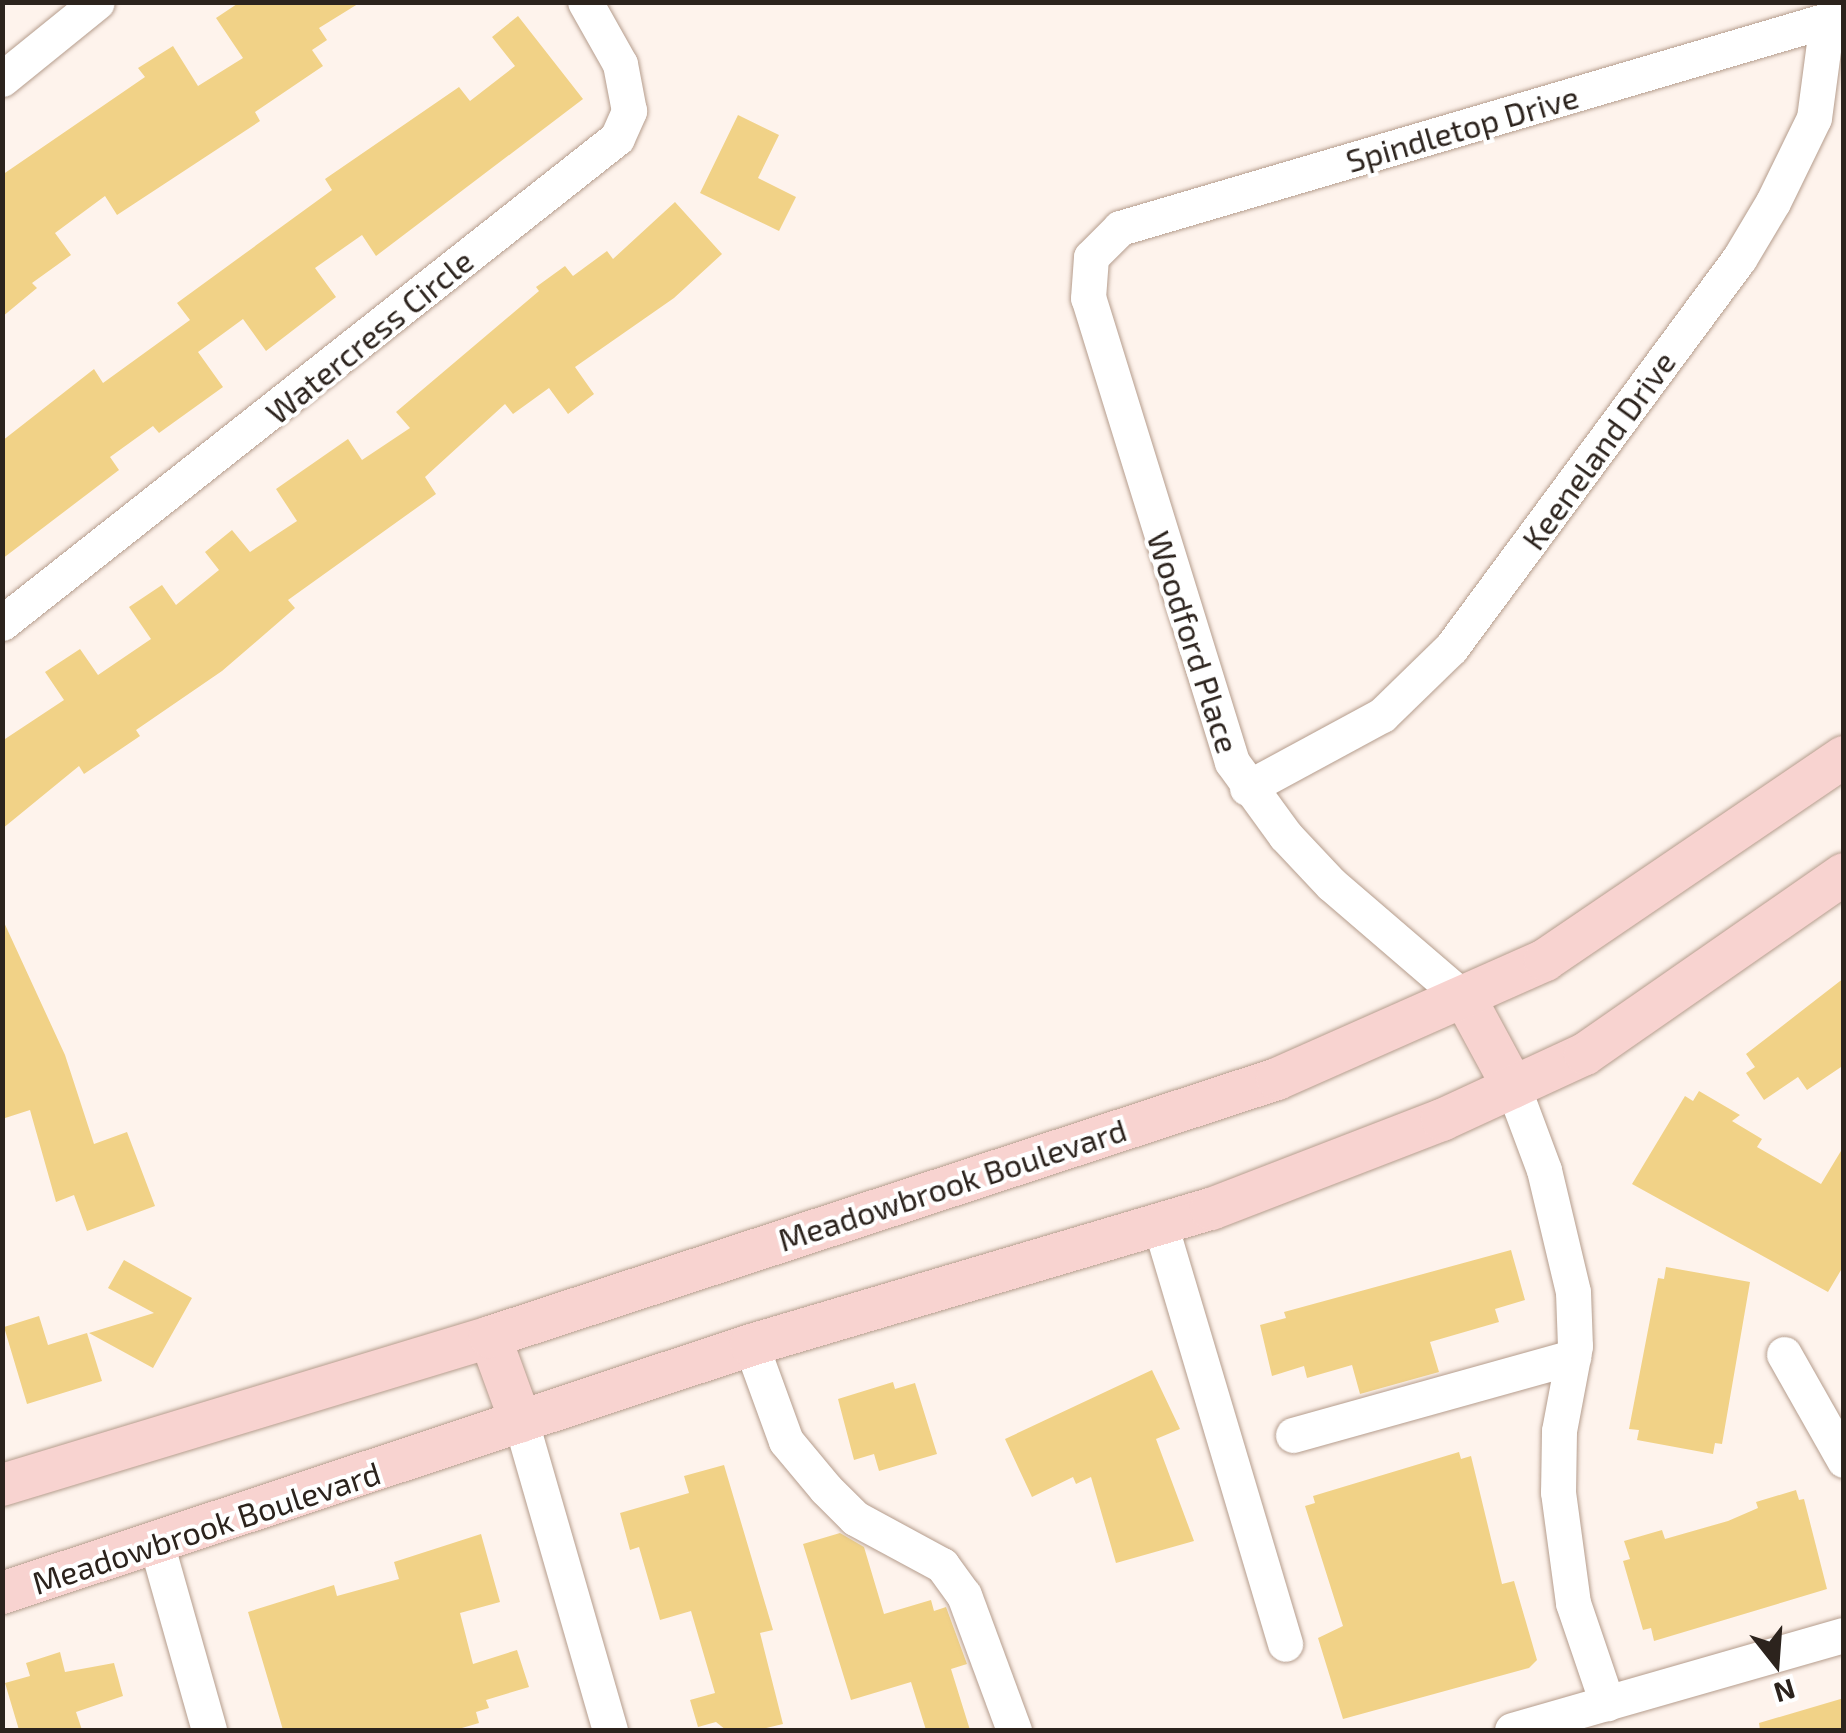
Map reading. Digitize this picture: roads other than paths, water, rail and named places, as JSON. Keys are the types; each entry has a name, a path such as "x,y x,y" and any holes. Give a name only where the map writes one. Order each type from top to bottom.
{"main road":[{"name":"Meadowbrook Boulevard","path":"2,1486 490,1337 1277,1079 1466,1000 1546,960 1844,757"},
{"name":"Meadowbrook Boulevard","path":"2,1593 157,1546 751,1345 1160,1224 1425,1126 1584,1054 1844,874"},
{"path":"1466,1000 1513,1087"},
{"path":"490,1337 521,1422"}],"street":[{"path":"2,79 97,2"},
{"name":"Watercress Circle","path":"2,623 617,138 629,111 620,64 585,2"},
{"name":"Spindletop Drive","path":"1091,257 1120,228 1836,18"},
{"name":"Keeneland Drive","path":"1247,788 1382,715 1452,648 1747,245 1814,118 1836,18"},
{"name":"Woodford Place","path":"1091,257 1086,275 1094,317 1218,733 1247,788 1331,884 1466,1000"},
{"path":"1513,1087 1544,1170 1573,1292 1572,1357 1559,1430 1558,1492 1573,1603 1607,1704"},
{"path":"1160,1224 1285,1644"},
{"path":"751,1345 786,1441 826,1490 855,1518 942,1565 964,1594 1014,1730"},
{"path":"1784,1354 1844,1460"},
{"path":"1293,1434 1572,1357"},
{"path":"521,1422 610,1730"},
{"path":"157,1546 208,1730"},
{"path":"1512,1730 1844,1636"}]}
